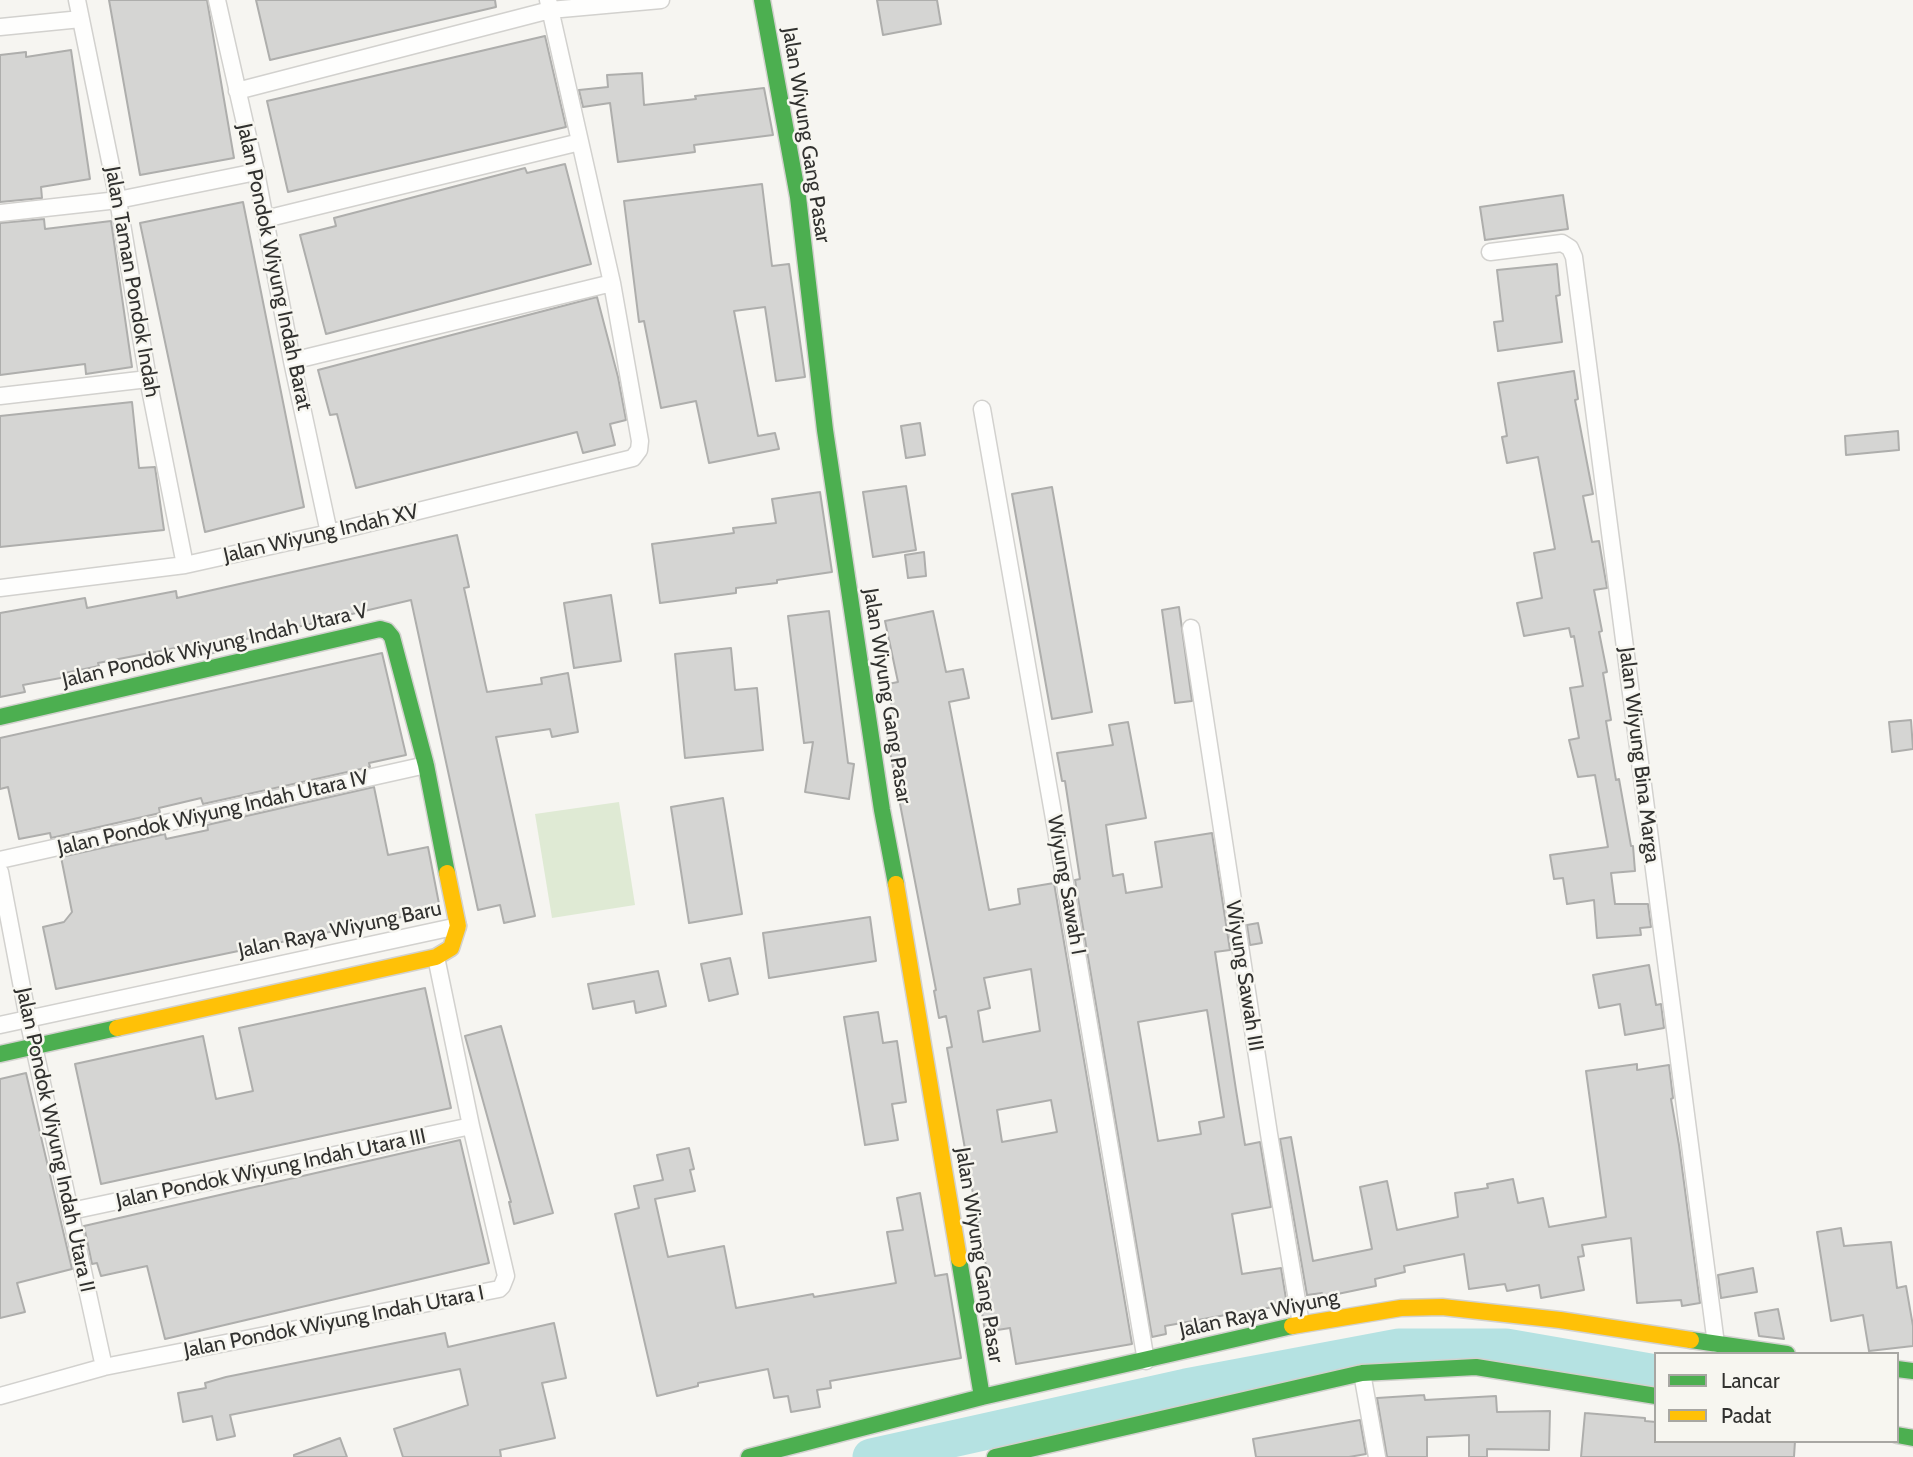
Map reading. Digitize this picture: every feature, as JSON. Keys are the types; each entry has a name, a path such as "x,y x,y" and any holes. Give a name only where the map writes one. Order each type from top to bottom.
{"street":[{"name":"Jalan Taman Pondok Indah","path":"77,0 118,200 148,379 185,565"},
{"name":"Jalan Pondok Wiyung Indah Barat","path":"217,0 256,172 292,361 329,533"},
{"path":"237,91 549,5 661,0"},
{"name":"Jalan Wiyung Gang Pasar","path":"762,0 797,197 825,430 882,810 900,903 982,1397"},
{"path":"292,361 612,283 549,5"},
{"path":"0,27 81,19"},
{"path":"265,219 580,142"},
{"path":"0,213 118,200 256,172"},
{"name":"Jalan Wiyung Bina Marga","path":"1490,252 1562,243 1570,248 1574,257 1716,1344"},
{"name":"Jalan Wiyung Indah XV","path":"0,587 185,565 626,461 636,454 640,441 612,283"},
{"path":"0,396 148,379"},
{"name":"Wiyung Sawah I","path":"982,409 1146,1361"},
{"name":"Wiyung Sawah III","path":"1191,628 1258,1068 1301,1324"},
{"name":"Jalan Pondok Wiyung Indah Utara V","path":"0,718 383,629 392,637 426,765 458,926"},
{"name":"Jalan Pondok Wiyung Indah Utara IV","path":"0,860 426,765"},
{"name":"Jalan Pondok Wiyung Indah Utara II","path":"0,872 27,1019 104,1367"},
{"name":"Jalan Raya Wiyung Baru","path":"0,1025 458,926 451,948 436,957"},
{"path":"0,1054 436,957"},
{"name":"Jalan Pondok Wiyung Indah Utara I","path":"0,1396 104,1367 499,1289 506,1276 436,957"},
{"name":"Jalan Pondok Wiyung Indah Utara III","path":"71,1211 471,1126"},
{"name":"Jalan Raya Wiyung","path":"749,1457 794,1452 982,1397 1301,1324 1401,1308 1442,1307 1773,1352"},
{"path":"995,1457 1362,1373 1476,1367 1654,1396"},
{"path":"1362,1373 1377,1457"},
{"path":"1073,1438 1076,1457"}],"green space":[{"path":"619,802 635,905 552,918 535,814"}],"building":[{"path":"109,0 207,0 234,158 140,175"},
{"path":"256,0 495,0 496,7 270,60"},
{"path":"877,0 937,0 941,24 883,35"},
{"path":"545,36 566,127 288,192 267,101"},
{"path":"71,50 90,179 41,187 42,198 0,202 0,55 26,52 26,57"},
{"path":"642,73 644,105 764,88 773,135 694,145 695,152 618,162 610,103 583,107 579,90 608,87 607,75"},
{"path":"565,164 591,264 326,334 300,235 336,226 334,218 525,168 527,173"},
{"path":"762,184 772,266 789,264 805,377 776,381 765,307 734,311 758,436 775,433 779,449 709,463 696,401 661,408 644,321 639,322 624,201"},
{"path":"1563,195 1568,229 1485,240 1480,207"},
{"path":"243,202 304,507 205,532 140,223"},
{"path":"44,219 45,229 111,221 132,367 86,374 85,364 0,375 0,223"},
{"path":"1557,264 1560,295 1556,296 1562,342 1498,351 1494,322 1503,321 1497,270"},
{"path":"597,297 626,420 610,424 615,445 583,453 577,432 356,488 337,414 330,415 318,370"},
{"path":"1574,371 1578,399 1575,400 1593,494 1583,496 1592,542 1599,541 1607,588 1594,590 1607,672 1603,673 1611,720 1606,721 1616,780 1619,779 1633,846 1635,871 1611,873 1615,904 1648,904 1651,927 1640,928 1641,935 1597,938 1594,900 1567,904 1563,878 1554,879 1550,855 1608,847 1595,775 1578,777 1569,740 1579,738 1570,688 1583,686 1574,636 1571,637 1569,628 1524,636 1517,603 1542,598 1534,553 1555,549 1538,457 1507,463 1502,437 1507,436 1498,383"},
{"path":"132,402 139,468 155,467 164,530 0,547 0,416"},
{"path":"920,423 925,455 906,458 901,426"},
{"path":"1898,431 1899,450 1846,455 1845,436"},
{"path":"906,486 916,550 873,557 863,492"},
{"path":"1052,487 1092,712 1052,719 1012,494"},
{"path":"820,492 832,572 736,588 736,593 660,603 652,544 734,533 733,528 776,523 772,499"},
{"path":"457,535 469,587 464,588 487,692 542,684 541,678 568,673 578,732 552,737 550,729 496,737 535,916 504,923 500,905 478,910 411,600 242,640 243,644 217,649 217,652 193,658 191,645 98,663 99,666 65,673 66,677 23,685 25,692 0,697 0,613 85,598 87,608 176,591 177,598"},
{"path":"924,552 926,576 908,578 905,555"},
{"path":"611,595 621,661 574,668 564,603"},
{"path":"1179,607 1192,701 1175,703 1162,610"},
{"path":"829,611 848,763 854,764 849,799 805,792 813,742 804,743 788,616"},
{"path":"933,611 946,672 963,669 969,698 949,702 989,910 1020,904 1018,889 1054,883 1132,1344 1016,1364 1010,1328 985,1332 976,1274 987,1272 947,1048 952,1047 946,1016 939,1018 936,990 883,716 893,714 888,684 898,682 885,621","holes":["1031,969 1040,1031 983,1042 978,1011 990,1008 984,978","1051,1100 1057,1132 1002,1142 997,1110"]},
{"path":"731,648 735,690 757,688 763,750 685,758 675,654"},
{"path":"382,653 406,755 369,763 370,767 203,804 201,798 159,808 160,813 51,838 50,833 19,839 8,787 0,789 0,738"},
{"path":"1911,720 1913,749 1892,752 1889,722"},
{"path":"1128,722 1146,818 1106,825 1113,876 1123,874 1126,893 1162,887 1155,842 1212,833 1230,950 1215,952 1236,1090 1245,1145 1260,1142 1271,1207 1232,1214 1242,1274 1281,1268 1287,1305 1248,1311 1249,1315 1232,1318 1231,1314 1165,1326 1166,1334 1152,1337 1075,880 1080,879 1065,781 1062,781 1057,753 1113,745 1109,725","holes":["1207,1010 1224,1117 1199,1122 1201,1134 1158,1141 1138,1022"]},
{"path":"374,787 388,855 428,847 440,909 56,989 43,927 64,922 72,912 61,857 165,834 166,839 208,830 207,825"},
{"path":"723,798 742,914 689,923 671,807"},
{"path":"870,917 876,961 769,978 763,933"},
{"path":"1258,923 1262,943 1250,945 1247,925"},
{"path":"730,958 738,994 709,1001 701,964"},
{"path":"1649,965 1656,1005 1661,1004 1664,1028 1625,1035 1620,1004 1599,1008 1593,975"},
{"path":"658,971 666,1006 636,1013 634,1001 593,1009 588,984"},
{"path":"425,988 451,1108 101,1184 75,1064 203,1036 216,1099 253,1091 239,1028"},
{"path":"878,1012 883,1043 897,1041 906,1102 892,1104 898,1140 865,1145 844,1017"},
{"path":"501,1026 553,1213 514,1224 511,1202 465,1036"},
{"path":"1637,1064 1637,1070 1669,1065 1671,1099 1700,1303 1682,1306 1681,1300 1637,1303 1631,1238 1582,1245 1584,1256 1578,1257 1584,1290 1541,1298 1539,1285 1507,1291 1505,1284 1469,1289 1464,1254 1404,1266 1405,1272 1375,1279 1376,1286 1323,1297 1322,1293 1307,1295 1280,1139 1291,1137 1313,1261 1372,1249 1360,1187 1387,1181 1397,1230 1458,1217 1455,1193 1488,1188 1487,1184 1513,1179 1518,1203 1543,1198 1549,1227 1606,1217 1586,1071"},
{"path":"26,1073 72,1269 17,1283 25,1312 0,1318 0,1079"},
{"path":"460,1140 489,1263 165,1339 147,1266 101,1276 97,1263 92,1264 84,1226"},
{"path":"689,1148 695,1191 655,1199 668,1257 724,1246 736,1308 896,1283 887,1232 903,1230 897,1198 920,1193 935,1276 947,1274 961,1358 830,1381 831,1388 817,1390 820,1407 791,1412 788,1396 774,1398 768,1369 698,1383 698,1386 657,1396 615,1214 639,1208 634,1186 663,1180 657,1155"},
{"path":"1841,1228 1844,1246 1891,1242 1897,1288 1906,1286 1913,1326 1913,1346 1869,1351 1863,1315 1831,1321 1817,1232"},
{"path":"1753,1268 1757,1292 1721,1298 1718,1275"},
{"path":"1778,1309 1784,1339 1759,1336 1755,1313"},
{"path":"554,1323 566,1378 542,1383 555,1438 500,1450 501,1457 403,1457 394,1429 468,1405 460,1369 230,1415 235,1436 217,1440 212,1416 183,1422 178,1393 206,1388 205,1383 226,1377 445,1333 448,1347"},
{"path":"1424,1395 1425,1400 1496,1396 1497,1412 1550,1411 1549,1450 1487,1449 1487,1457 1469,1457 1469,1435 1427,1437 1427,1457 1387,1457 1377,1398"},
{"path":"1585,1413 1645,1418 1645,1421 1654,1422 1654,1443 1795,1443 1794,1457 1581,1457"},
{"path":"1360,1420 1366,1454 1349,1457 1256,1457 1253,1439"},
{"path":"340,1438 347,1457 294,1457 294,1455"}],"waterway":[{"path":"871,1457 1186,1387 1399,1347 1506,1347 1654,1373"}],"traffic: fast":[{"path":"762,0 798,197 825,430 882,810 896,884"},
{"path":"0,717 380,629 387,631 392,637 426,765 447,873"},
{"path":"0,1054 117,1028"},
{"path":"959,1259 982,1397"},
{"path":"749,1457 982,1397 1292,1326"},
{"path":"1691,1340 1773,1352"},
{"path":"995,1457 1362,1373 1476,1367 1654,1396"},
{"path":"1899,1369 1913,1371"},
{"path":"1899,1435 1913,1438"}],"traffic: slow":[{"path":"117,1028 436,957 451,948 458,926 447,873"},
{"path":"896,884 959,1259"},
{"path":"1292,1326 1401,1308 1442,1307 1560,1320 1691,1340"}]}
